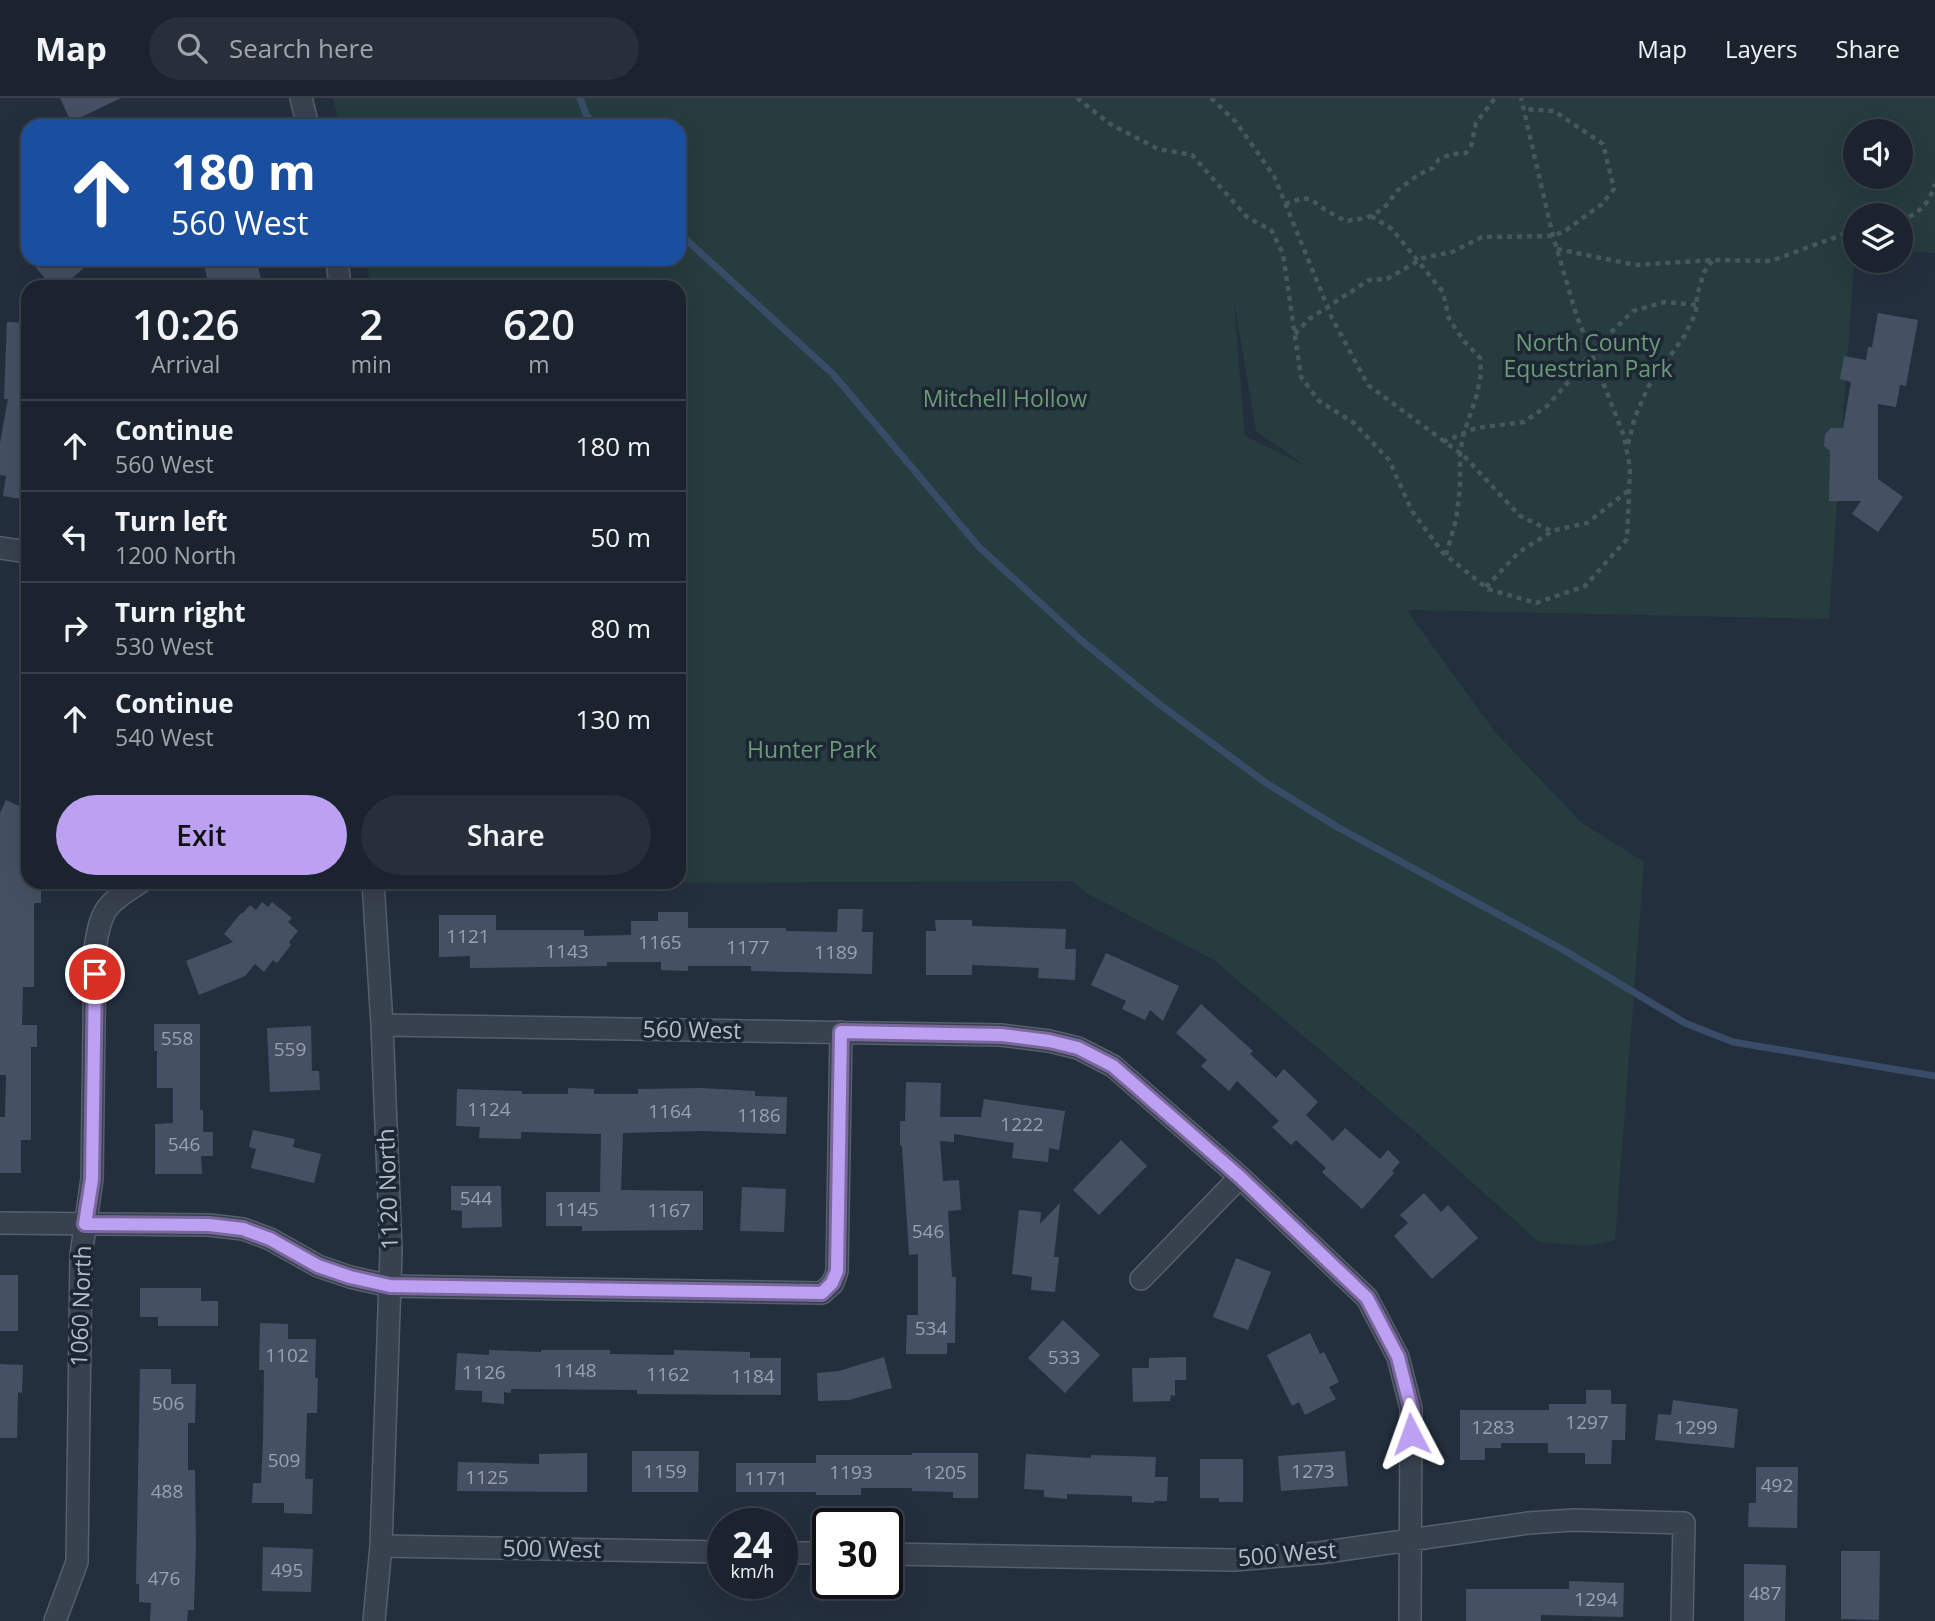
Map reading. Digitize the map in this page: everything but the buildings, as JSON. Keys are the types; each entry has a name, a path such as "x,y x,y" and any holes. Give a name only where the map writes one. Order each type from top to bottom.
{"street":[{"path":"301,98 306,119"},
{"path":"0,548 21,551"},
{"name":"1060 North","path":"55,1621 77,1562 81,1255 92,1179 95,948 99,921 112,900 130,889"},
{"name":"1120 North","path":"373,889 390,1214 381,1546 374,1621"},
{"name":"560 West","path":"382,1025 1002,1035 1078,1048 1113,1066 1240,1177 1367,1298 1398,1357 1411,1408 1410,1621"},
{"path":"0,1223 209,1225 243,1229 270,1239 318,1266 390,1286 822,1293 832,1283 837,1271 841,1032"},
{"path":"1141,1279 1240,1177"},
{"name":"500 West","path":"903,1555 1234,1560 1308,1554 1528,1523 1574,1520 1684,1523 1682,1621"},
{"name":"500 West","path":"381,1546 707,1552"}],"path":[{"path":"1077,98 1110,124 1158,149 1192,155 1247,217 1272,231 1283,254 1301,377 1319,401 1354,423 1389,460 1412,511 1446,555 1486,587 1536,603 1585,586 1627,539 1630,468 1624,436 1576,314 1553,236 1521,98"},
{"path":"1211,98 1236,122 1274,176 1328,308 1368,385 1460,453 1520,516 1551,531"},
{"path":"1285,204 1303,198 1312,200 1345,221 1371,216 1384,208 1398,190 1418,174 1433,168 1439,159 1466,153 1471,146 1476,123 1495,98"},
{"path":"1295,335 1309,319 1370,280 1387,279 1419,260 1452,252 1482,237 1553,236 1565,231 1602,204 1614,189 1603,144 1554,111 1523,109"},
{"path":"1913,216 1932,194 1935,184"},
{"path":"1371,216 1392,229 1419,260 1443,292 1449,318 1464,341 1480,358 1481,373 1460,453 1456,520 1446,555"},
{"path":"1557,249 1635,265 1713,260 1772,261 1843,234"},
{"path":"1626,448 1648,387 1685,335 1696,312 1697,295 1704,272 1713,260"},
{"path":"1443,442 1476,428 1524,422 1547,406 1591,352 1633,311 1665,302 1696,305"},
{"path":"1486,587 1519,552 1551,531 1587,523 1629,491"}],"green space":[{"path":"333,98 1935,98 1935,253 1913,252 1913,203 1843,203 1843,273 1853,273 1829,619 1408,610 1495,732 1581,822 1644,862 1615,1240 1587,1246 1539,1242 1407,1124 1214,960 1088,894 1073,881 686,883 686,280 369,280 368,266 686,266 686,119 338,119","holes":["1234,302 1256,431 1306,466 1245,436"]}],"waterway":[{"path":"580,98 589,119"},
{"path":"686,239 833,374 979,547 1082,641 1159,704 1266,783 1339,828 1562,949 1685,1023 1733,1042 1935,1076"}],"route":[{"path":"95,974 92,1179 85,1224 209,1225 243,1229 270,1239 318,1266 390,1286 822,1293 832,1283 837,1271 841,1032 1002,1035 1078,1048 1113,1066 1240,1177 1367,1298 1398,1357 1411,1408 1411,1434"}],"park label":[{"name":"North County Equestrian Park","path":"1588,356"},
{"name":"Mitchell Hollow","path":"1005,399"},
{"name":"Hunter Park","path":"812,750"}]}
